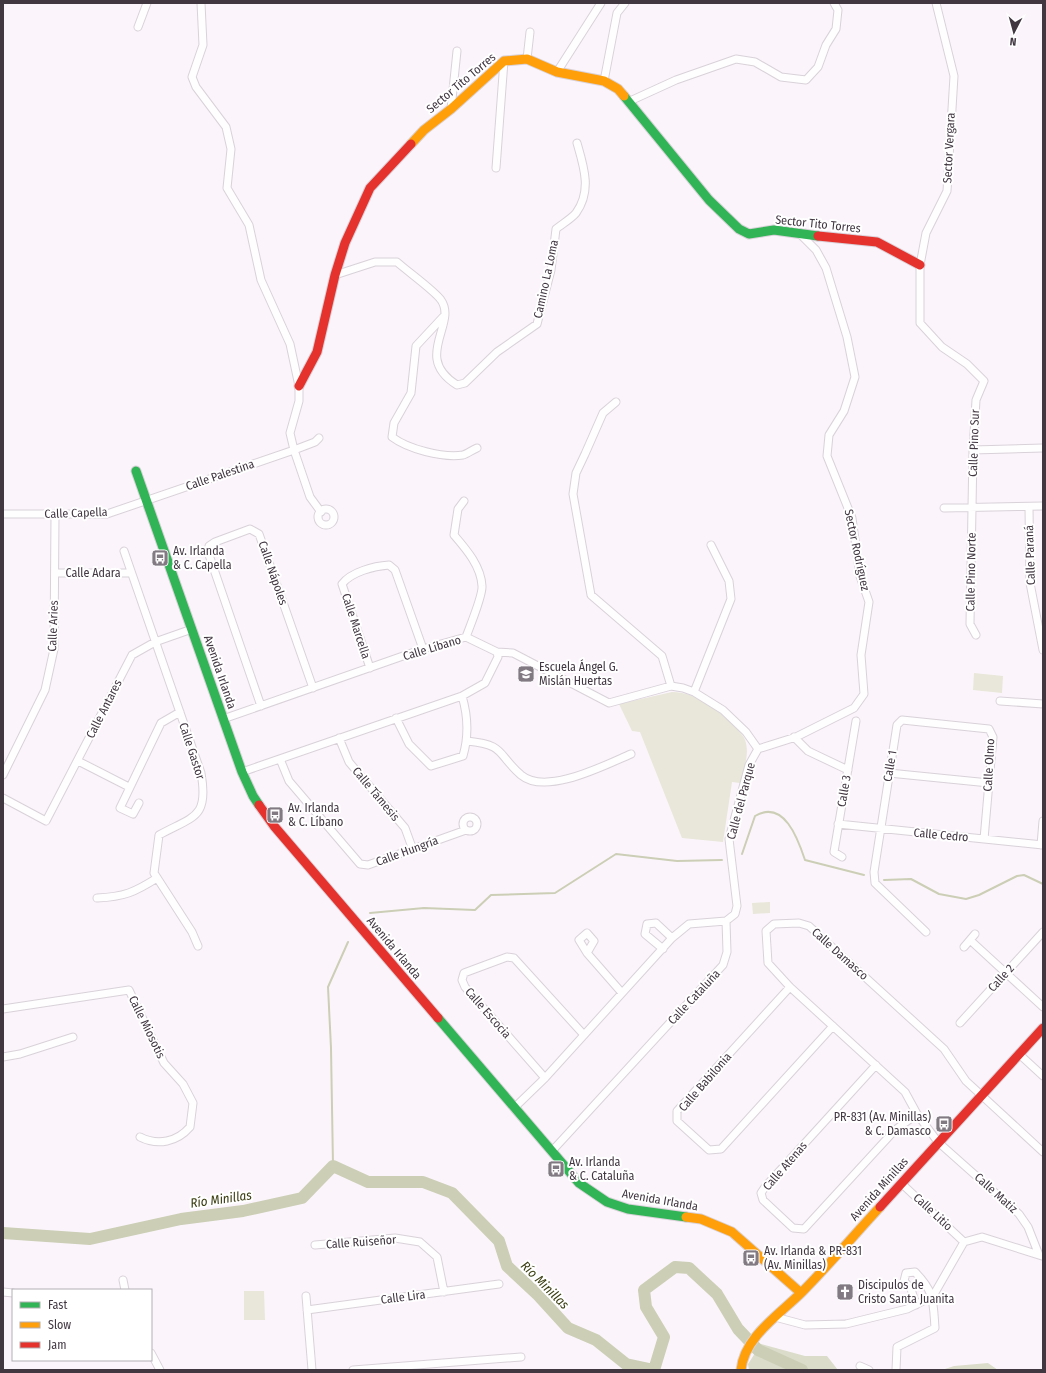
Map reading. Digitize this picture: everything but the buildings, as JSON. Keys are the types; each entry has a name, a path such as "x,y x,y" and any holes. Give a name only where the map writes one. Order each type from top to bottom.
{"street":[{"path":"138,27 147,3"},
{"path":"201,3 203,45 192,77 196,87 226,127 231,149 227,188 249,225 261,280 290,344 299,386 299,401 290,433 294,450 310,497 321,512"},
{"path":"557,72 601,3"},
{"path":"604,81 617,13 625,3"},
{"path":"630,102 676,80 736,59 755,62 781,77 806,80 818,67 826,44 836,29 838,10 834,3"},
{"name":"Sector Vergara","path":"936,3 954,76 947,191 926,233 920,265 920,323 942,347 967,364 984,381"},
{"path":"527,59 530,32"},
{"path":"451,109 457,51"},
{"name":"Sector Tito Torres","path":"299,386 317,352 335,276 345,243 370,188 424,130 451,109 492,70 504,61 527,59 557,72 604,81 618,89 709,200 739,229 749,234 774,230 877,242 920,265"},
{"path":"496,168 504,61"},
{"name":"Camino La Loma","path":"445,315 435,352 439,366 450,380 457,385 465,383 497,352 537,324 551,270 556,230 576,213 586,190 586,174 577,143"},
{"name":"Sector Rodríguez","path":"758,750 794,737 854,708 864,694 861,655 869,602 860,576 852,518 828,456 830,435 844,411 855,377 847,336 826,268 816,250 800,234"},
{"path":"335,276 376,262 397,262 442,300 445,315 416,346 411,393 394,423 392,437 403,445 447,456 464,454 477,448"},
{"name":"Calle Pino Sur","path":"972,507 976,400 984,381"},
{"path":"616,402 603,413 576,474 573,494 591,595 662,656 672,686 694,692 723,710 746,732 758,750"},
{"name":"Calle Palestina","path":"147,501 294,450 315,442 319,438"},
{"path":"973,450 1043,448"},
{"name":"Avenida Irlanda","path":"136,471 242,772 253,796 274,826 579,1183 607,1202 628,1209 701,1219 732,1232 801,1293"},
{"name":"Calle Capella","path":"3,514 107,514 147,501"},
{"path":"464,501 458,509 454,535 470,555 477,569 482,587 466,637"},
{"path":"944,508 1043,506"},
{"name":"Calle Pino Norte","path":"972,507 970,624 976,635"},
{"name":"Calle Paraná","path":"1029,507 1030,583 1043,650"},
{"name":"Calle Aries","path":"3,776 45,690 54,649 55,515"},
{"name":"Calle Nápoles","path":"261,706 208,552 209,546 215,542 250,529 259,534 313,688"},
{"path":"694,692 731,599 729,581 711,545"},
{"name":"Calle Gastor","path":"124,551 201,773 204,791 203,804 197,815 159,834 154,873 192,932 198,946"},
{"name":"Calle Marcella","path":"370,668 342,584 347,577 380,565 389,565 395,570 423,649"},
{"name":"Calle Adara","path":"55,573 131,573"},
{"name":"Calle Antares","path":"3,798 46,821 132,655 155,642 192,629"},
{"name":"Calle Líbano","path":"224,719 423,649 466,637 497,652 513,653 609,703 672,686"},
{"path":"242,772 462,696 485,683 498,658 497,652"},
{"path":"396,718 409,744 431,766 463,756 467,741 467,713 462,696"},
{"path":"1000,702 1043,704"},
{"path":"139,803 133,814 120,808 161,723 180,712"},
{"name":"Calle 3","path":"842,857 834,852 856,720"},
{"name":"Calle 1","path":"926,932 875,883 873,870 897,725 902,720 951,725"},
{"name":"Calle Olmo","path":"951,725 989,729 993,737 984,839"},
{"path":"794,737 808,751 848,770"},
{"name":"Calle Támesis","path":"339,738 349,762 405,828 413,850"},
{"path":"467,741 487,743 499,749 521,775 533,782 550,782 585,773 631,754"},
{"name":"Calle del Parque","path":"726,921 735,914 737,906 729,839 749,765 758,750"},
{"name":"Calle Hungría","path":"280,759 289,781 360,864 368,865 466,830"},
{"path":"78,761 129,787"},
{"path":"889,773 989,783"},
{"path":"1042,845 1043,821"},
{"name":"Calle Cedro","path":"838,824 1042,845"},
{"path":"97,898 118,897 128,894 157,878"},
{"path":"514,1108 545,1078 672,938 689,924 726,921"},
{"name":"Calle Cataluña","path":"552,1152 723,965 727,952 726,921"},
{"path":"663,949 645,934 647,924 656,923 672,938"},
{"name":"Calle Damasco","path":"938,1142 917,1114 905,1092 790,987 768,963 766,931 774,924 799,923 809,926 944,1049 966,1081 981,1095"},
{"name":"Calle 2","path":"960,1023 1043,932"},
{"path":"964,947 975,934"},
{"path":"970,940 1043,1007"},
{"path":"587,952 622,993"},
{"name":"Calle Escocia","path":"545,1078 465,987 462,980 464,973 507,957 514,958 584,1035"},
{"name":"Calle Babilonia","path":"790,987 678,1111 677,1120 686,1130 709,1150 721,1149 833,1026"},
{"name":"Calle Miosotis","path":"3,1008 130,990 164,1063 182,1084 193,1103 190,1127 178,1138 170,1141 156,1142 140,1137"},
{"name":"Avenida Minillas","path":"741,1370 740,1364 744,1353 775,1317 801,1293 1043,1028"},
{"path":"3,1057 73,1036"},
{"path":"1019,1054 1043,1076"},
{"name":"Calle Atenas","path":"876,1065 765,1187 761,1193 763,1200 793,1228 804,1229 895,1130 917,1114"},
{"path":"981,1095 1043,1152"},
{"name":"Calle Matiz","path":"938,1142 1019,1214 1028,1227 1041,1256"},
{"name":"Calle Litio","path":"901,1183 964,1242"},
{"path":"775,1317 805,1325 846,1324 907,1309 933,1296 964,1242 982,1237 1041,1256"},
{"name":"Calle Ruiseñor","path":"315,1245 395,1238 420,1242 438,1257 444,1292"},
{"path":"896,1370 897,1347 935,1328 933,1296 924,1280 915,1272 906,1273 904,1281 911,1289 916,1305"},
{"path":"123,1280 126,1289"},
{"name":"Calle Lira","path":"307,1310 499,1284"},
{"path":"306,1296 312,1370"},
{"path":"152,1355 160,1370"},
{"path":"353,1370 521,1357"},
{"path":"860,1366 869,1370"}],"shaded area":[{"path":"974,673 1003,676 1002,693 973,690"},
{"path":"672,692 690,695 706,702 733,725 745,740 747,750 746,761 740,783 732,782 723,842 682,838 640,732 632,731 619,704"},
{"path":"770,902 770,913 753,914 752,903"},
{"path":"244,1291 264,1291 265,1320 244,1320"}],"green space":[{"path":"761,1344 805,1356 827,1356 838,1370 749,1370 748,1364"},
{"path":"988,1363 998,1370 942,1370 954,1366"}],"waterway":[{"path":"742,854 755,816 765,812 774,813 782,817 794,832 805,860 864,875"},
{"path":"370,913 424,908 475,910 491,895 555,893 616,854 677,861 722,860"},
{"path":"884,880 911,879 939,894 966,899 979,895 1017,876 1024,875 1043,884"},
{"path":"333,1166 331,1048 328,987 348,942"},
{"name":"Río Minillas","path":"3,1233 90,1239 181,1219 243,1211 302,1198 333,1166 368,1182 423,1182 452,1193 499,1241 507,1266 537,1294 568,1328 596,1340 626,1364 654,1370 664,1337 646,1307 644,1290 675,1267 689,1268 717,1294 738,1329 758,1350 802,1370"}],"traffic: fast":[{"path":"624,96 709,200 739,229 749,234 774,230 818,236"},
{"path":"136,471 242,772 253,796 259,805"},
{"path":"438,1018 579,1183 607,1202 628,1209 686,1217"}],"traffic: slow":[{"path":"411,144 424,130 451,109 504,61 527,59 557,72 604,81 618,89 624,96"},
{"path":"741,1370 749,1347 764,1327 812,1282 880,1207"},
{"path":"686,1217 701,1219 732,1232 801,1293"}],"traffic: jam":[{"path":"299,386 317,352 335,275 345,243 370,188 411,144"},
{"path":"818,236 877,242 920,265"},
{"path":"259,805 274,826 438,1018"},
{"path":"880,1207 1043,1028"}],"place":[{"name":"Av. Irlanda & C. Capella","path":"160,558"},
{"name":"Escuela Ángel G. Mislán Huertas","path":"526,674"},
{"name":"Av. Irlanda & C. Líbano","path":"275,815"},
{"name":"PR-831 (Av. Minillas) & C. Damasco","path":"944,1124"},
{"name":"Av. Irlanda & C. Cataluña","path":"556,1169"},
{"name":"Av. Irlanda & PR-831 (Av. Minillas)","path":"751,1258"},
{"name":"Discipulos de Cristo Santa Juanita","path":"845,1292"}]}
